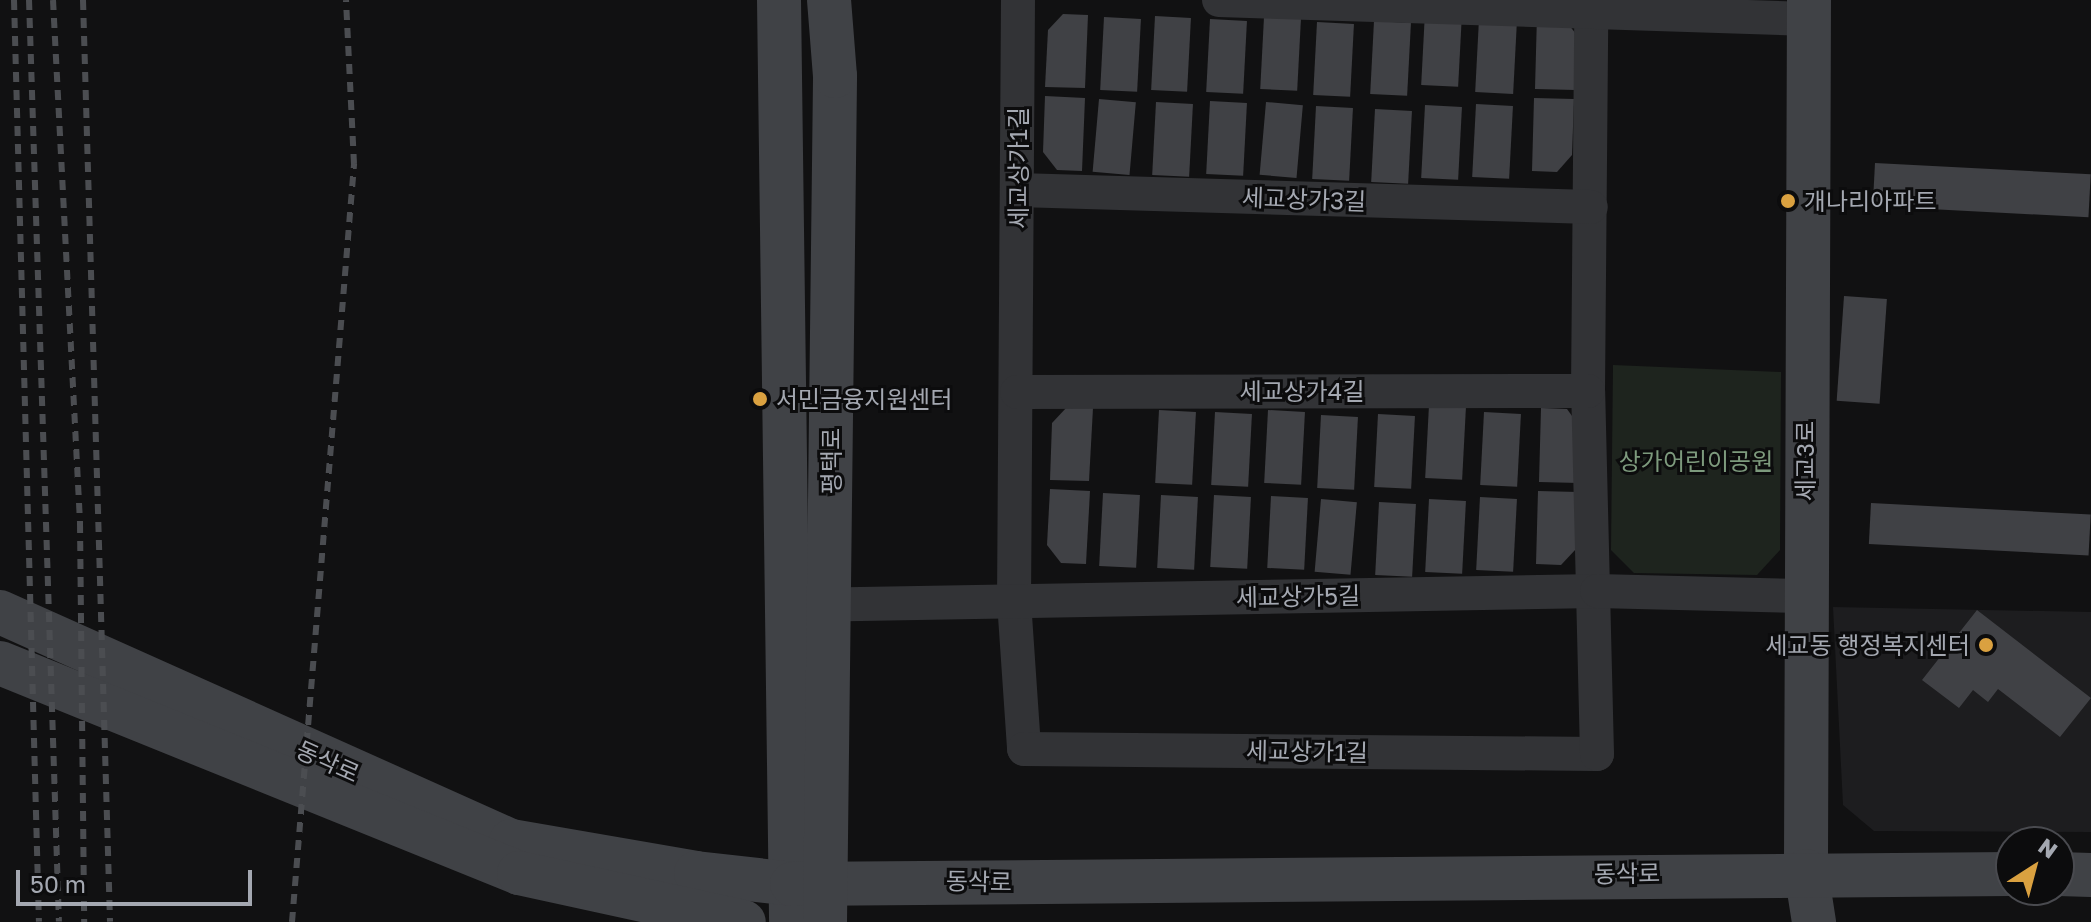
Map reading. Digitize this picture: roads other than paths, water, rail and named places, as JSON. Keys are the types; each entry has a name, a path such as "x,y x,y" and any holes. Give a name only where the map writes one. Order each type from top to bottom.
{"street":[{"name":"평택로","path":"779,0 811,605"},
{"name":"평택로","path":"808,902 811,605 835,76 829,0"},
{"name":"세교상가1길","path":"1018,0 1014,601 1024,749 1597,754 1597,591 1588,391 1591,12"},
{"path":"1219,0 1591,12 1809,10"},
{"name":"세교3로","path":"1809,10 1804,596 1806,871 1814,922"},
{"name":"세교상가3길","path":"1018,190 1591,207"},
{"name":"세교상가4길","path":"1017,392 1588,391"},
{"name":"세교상가5길","path":"811,605 1597,591 1804,596"},
{"name":"동삭로","path":"0,612 511,841 808,902 1806,871 1995,874"},
{"name":"동삭로","path":"0,663 519,873 744,922"}],"railway":[{"path":"14,0 39,922"},
{"path":"29,0 59,922"},
{"path":"53,0 80,523 84,922"},
{"path":"83,0 110,922"},
{"path":"292,922 354,164 346,0"}],"place":[{"name":"개나리아파트","path":"1788,201"},
{"name":"서민금융지원센터","path":"760,399"},
{"name":"세교동 행정복지센터","path":"1986,645"}],"park label":[{"name":"상가어린이공원","path":"1696,461"}]}
